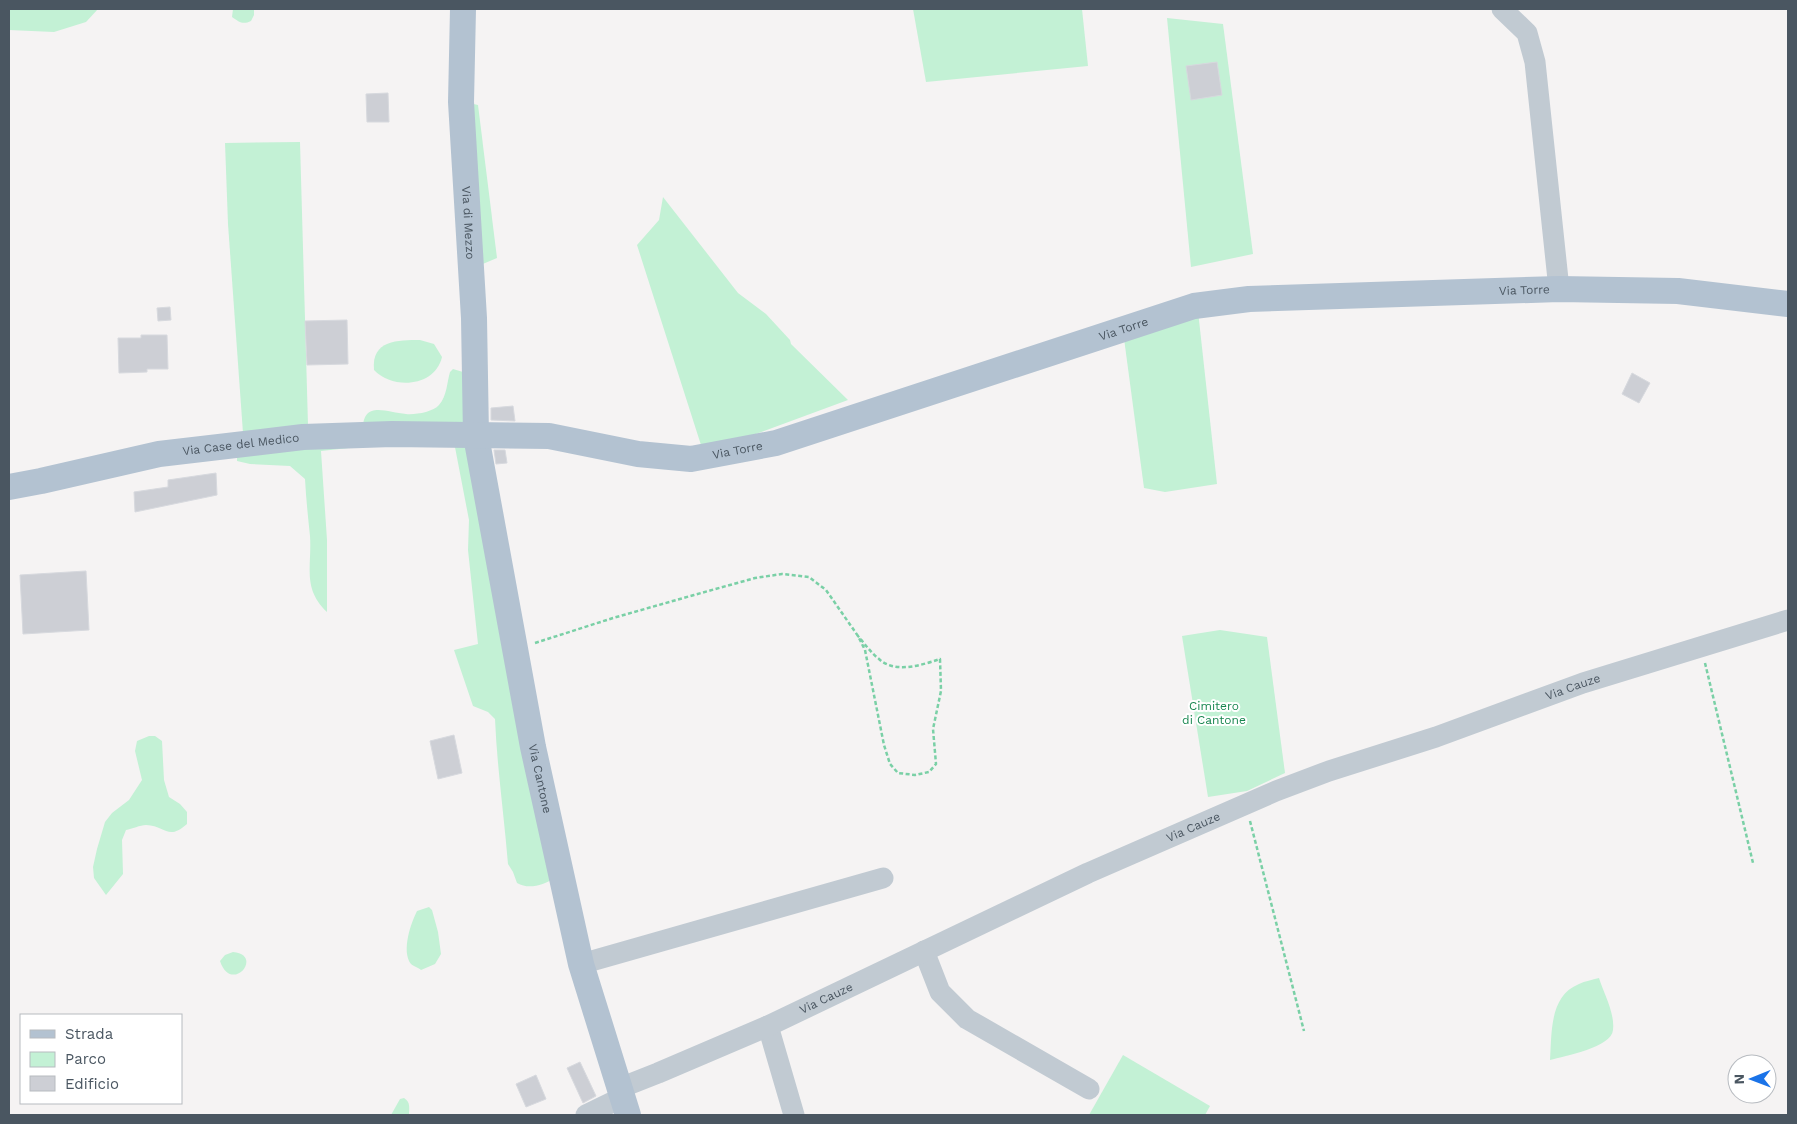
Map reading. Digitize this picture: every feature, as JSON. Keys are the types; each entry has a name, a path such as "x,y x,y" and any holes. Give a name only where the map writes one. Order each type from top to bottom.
{"main road":[{"name":"Via di Mezzo","path":"463,9 461,102 474,318 476,436"},
{"name":"Via Torre","path":"476,436 549,436 638,454 691,459 776,443 1194,306 1249,298 1559,289 1678,290 1788,304"},
{"name":"Via Case del Medico","path":"9,487 159,454 303,437 392,434 476,436"},
{"name":"Via Cantone","path":"476,436 533,747 581,964 624,1100"}],"street":[{"path":"1502,9 1527,33 1536,62 1559,289"},
{"name":"Via Cauze","path":"586,1115 624,1100 658,1073 768,1026 1088,873 1246,805 1329,771 1436,737 1583,683 1788,620"},
{"path":"581,964 884,878"},
{"path":"924,951 940,992 967,1019 1089,1089"},
{"path":"768,1026 794,1115"}],"path":[{"path":"516,651 605,620 756,578 782,574 810,577 826,590 858,636 881,661 898,668 940,660 941,691 933,729 936,764 929,772 915,775 898,773 890,764 884,745 865,650 858,636"},
{"path":"1701,647 1753,863"},
{"path":"1246,805 1304,1031"}],"green space":[{"path":"9,9 98,9 86,22 54,32 9,30"},
{"path":"233,9 254,9 254,15 251,21 241,22 232,17"},
{"path":"913,9 1082,9 1088,66 926,82"},
{"path":"1167,18 1223,24 1253,254 1191,267"},
{"path":"469,103 478,105 497,258 478,266"},
{"path":"300,142 308,425 243,433 228,224 225,143"},
{"path":"663,197 738,293 766,314 790,340 791,344 848,400 753,435 701,445 637,245 659,220"},
{"path":"1198,311 1217,484 1165,492 1144,488 1123,331"},
{"path":"403,340 420,340 434,344 442,357 438,367 422,380 402,383 392,381 374,370 374,360 381,347"},
{"path":"453,369 463,372 466,434 363,431 364,421 371,411 414,414 428,411 439,405 444,397 450,372"},
{"path":"322,441 454,442 321,451 327,540 327,612 319,603 311,586 310,536 305,479 290,466 250,464 237,461 237,450"},
{"path":"454,442 469,444 490,541 517,689 555,878 536,886 526,886 517,883 508,864 495,719 488,712 473,706 454,650 478,644 468,550 469,520"},
{"name":"Cimitero di Cantone","path":"1220,630 1267,637 1285,773 1247,791 1208,797 1182,636"},
{"path":"149,736 155,736 162,741 164,780 169,797 180,804 187,812 187,824 181,829 171,832 146,825 126,830 122,840 123,874 106,895 94,878 93,867 97,849 105,822 112,813 129,800 142,780 135,751 137,741"},
{"path":"429,907 432,910 438,932 441,954 435,964 421,970 411,964 408,958 407,945 417,911"},
{"path":"233,952 242,955 246,959 246,965 243,970 237,974 231,974 225,970 220,961 225,955"},
{"path":"1599,978 1612,1017 1613,1030 1611,1036 1597,1046 1587,1050 1550,1060 1554,1016 1562,997 1579,984"},
{"path":"1123,1055 1210,1106 1205,1115 1089,1115"},
{"path":"404,1098 409,1104 409,1115 391,1115 400,1099"}],"building":[{"path":"1217,62 1222,95 1191,100 1186,66"},
{"path":"388,93 389,122 367,122 366,94"},
{"path":"170,307 171,320 158,321 157,308"},
{"path":"347,320 348,364 307,365 305,321"},
{"path":"141,335 167,335 168,369 147,369 147,372 119,373 118,338 141,338"},
{"path":"1632,373 1650,383 1639,403 1622,394"},
{"path":"513,406 515,421 491,420 491,408"},
{"path":"494,450 505,450 507,463 496,464"},
{"path":"216,473 217,495 135,512 134,492 168,487 168,480"},
{"path":"86,571 89,630 23,634 20,575"},
{"path":"454,735 462,773 438,779 430,741"},
{"path":"580,1062 596,1096 583,1103 567,1068"},
{"path":"536,1075 546,1099 526,1107 516,1084"}]}
